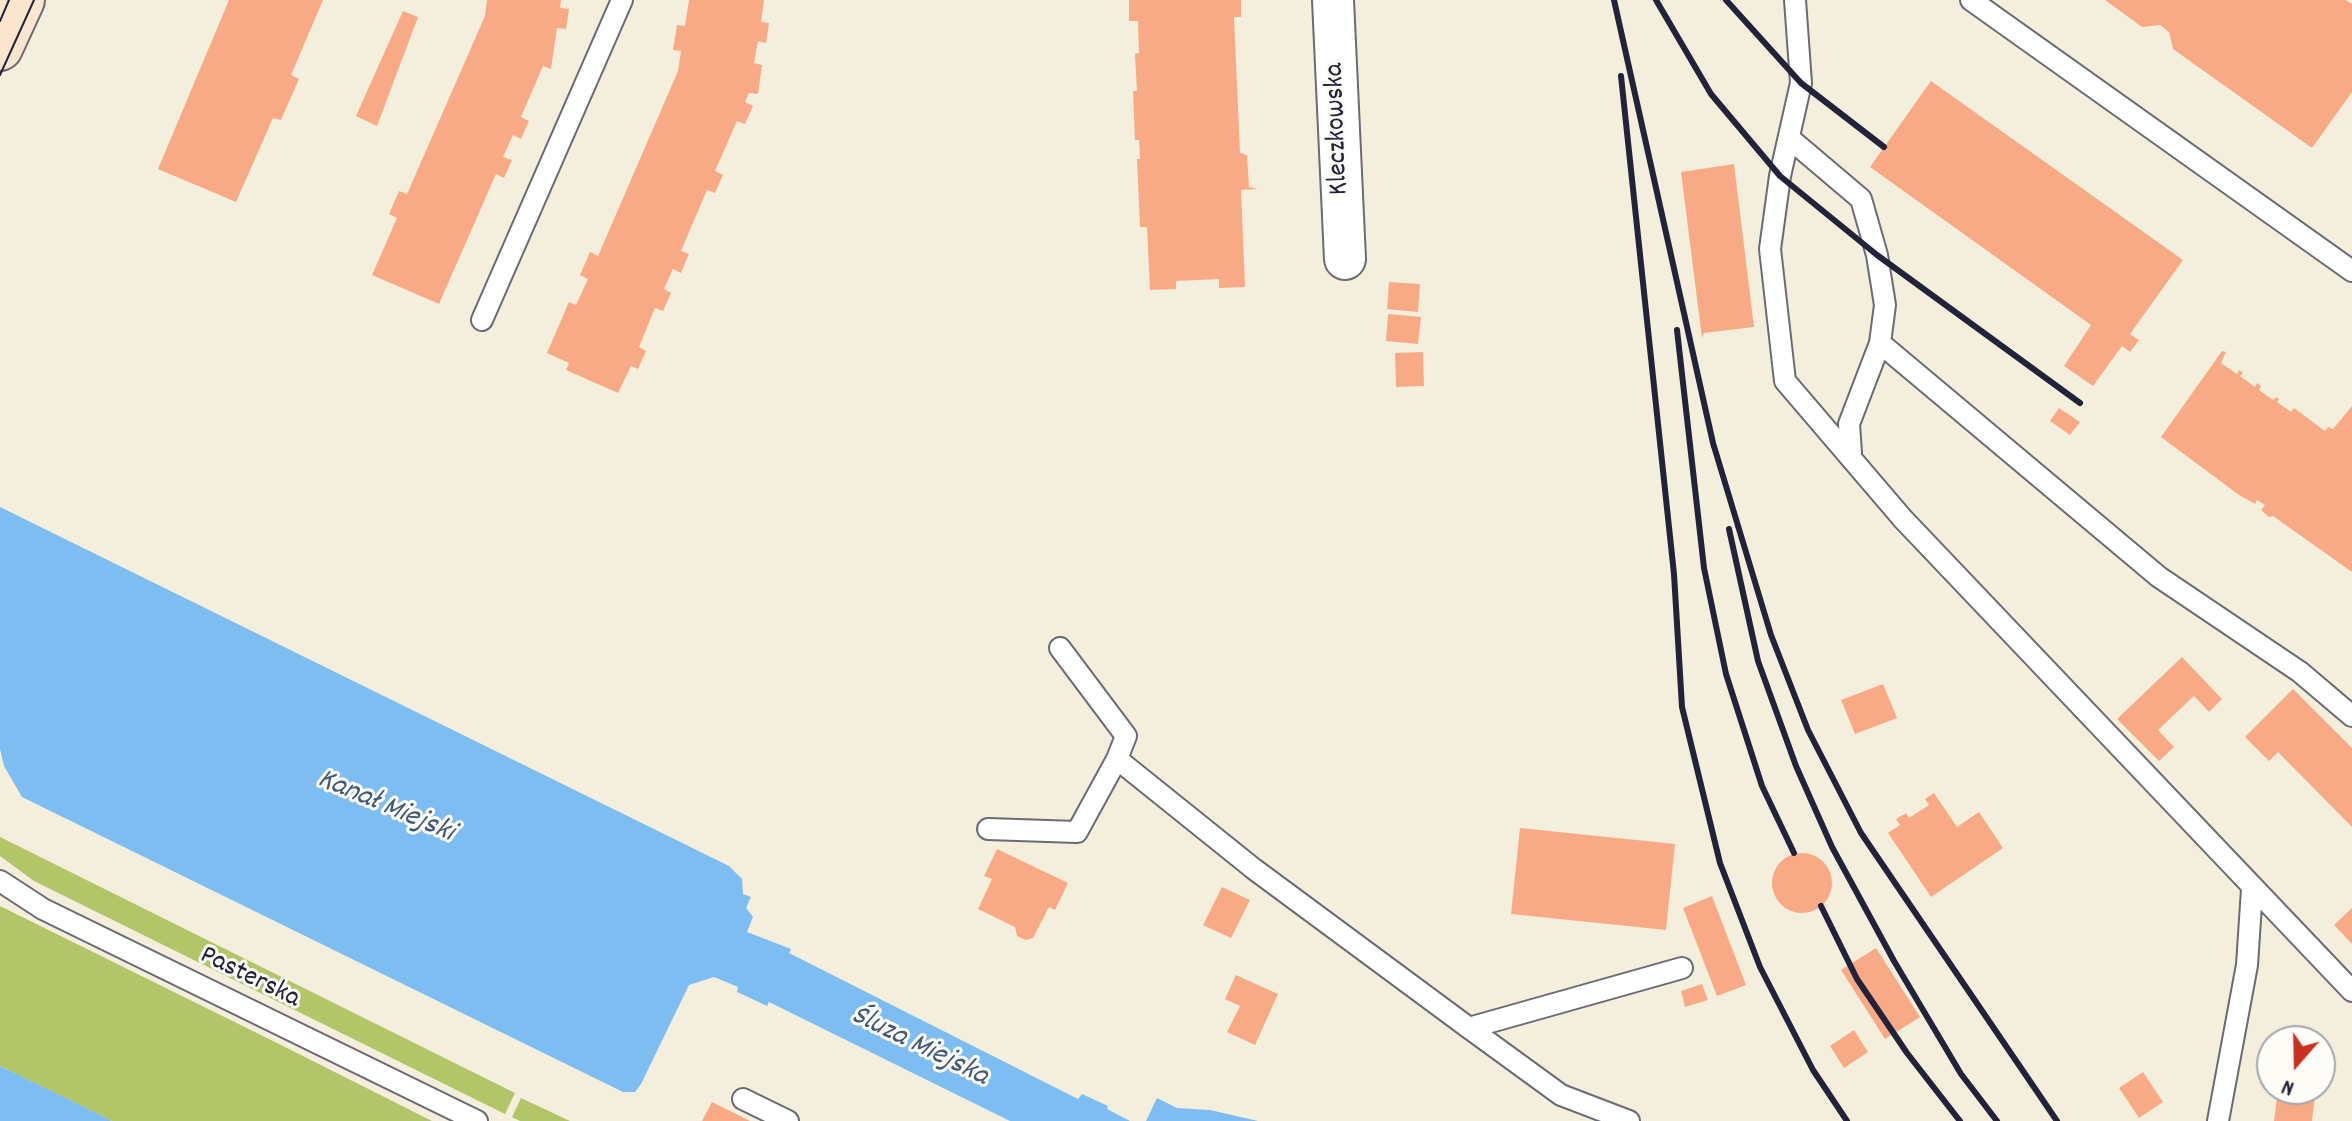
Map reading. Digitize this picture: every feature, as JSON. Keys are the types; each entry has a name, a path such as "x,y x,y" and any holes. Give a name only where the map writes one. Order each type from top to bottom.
{"main road":[{"path":"0,48 22,0"}],"street":[{"name":"Kleczkowska","path":"1333,0 1345,259"}],"lane":[{"path":"482,320 622,0"},
{"path":"1795,0 1801,83 1770,249 1785,381 1851,453 1903,519 2352,991"},
{"path":"1971,0 2352,271"},
{"path":"1789,138 1861,199 1877,255 1885,305 1880,343 1849,424 1851,453"},
{"path":"1880,343 2159,577 2300,672 2352,716"},
{"path":"988,829 1077,832 1117,759 1126,736 1060,648"},
{"path":"1117,759 1254,869 1561,1095 1629,1121"},
{"name":"Pasterska","path":"0,881 43,909 477,1121"},
{"path":"2218,1121 2247,965 2252,889"},
{"path":"1469,1028 1682,968"},
{"path":"743,1099 788,1121"}],"green space":[{"path":"0,837 515,1093 505,1114 34,881 0,856"},
{"path":"0,906 432,1121 112,1121 0,1066"},
{"path":"521,1098 570,1121 520,1121 512,1117"}],"water":[{"path":"0,507 729,866 742,879 743,894 751,897 746,908 753,917 747,932 791,949 789,953 1078,1099 1082,1094 1108,1106 1107,1109 1130,1121 1010,1121 769,1002 767,1006 737,992 738,987 714,977 689,985 641,1084 635,1092 623,1092 22,797 4,766 0,749"},
{"path":"0,1066 74,1102 112,1121 0,1121"},
{"path":"1157,1098 1177,1108 1210,1110 1258,1121 1146,1121"}],"building":[{"path":"229,0 323,0 291,75 299,79 281,120 273,118 236,202 158,169"},
{"path":"487,0 561,0 560,8 569,9 566,29 557,28 551,69 543,66 521,117 529,121 521,139 513,135 503,157 512,160 504,178 496,174 439,304 372,275 397,218 389,214 399,191 407,194 485,16"},
{"path":"689,0 764,0 761,22 769,23 766,43 758,41 754,63 762,65 758,94 749,93 745,102 753,106 745,124 737,121 715,171 723,175 715,193 707,190 681,251 689,254 681,273 673,269 664,289 671,293 663,311 655,308 639,347 646,351 638,369 631,366 618,393 566,370 569,363 547,353 569,302 576,305 588,279 580,275 590,252 598,256 678,71 681,51 673,50 677,25 685,26"},
{"path":"1129,0 1241,0 1241,17 1234,17 1240,153 1247,155 1249,187 1258,189 1241,190 1245,287 1219,288 1219,279 1176,281 1176,289 1150,290 1147,227 1140,227 1139,140 1135,140 1133,91 1137,91 1135,54 1139,53 1138,21 1129,21"},
{"path":"2105,0 2346,0 2352,4 2352,92 2312,148 2173,49 2169,32 2160,25 2142,27"},
{"path":"403,11 418,17 377,126 356,116"},
{"path":"1931,81 2183,260 2130,334 2139,340 2130,352 2122,346 2093,386 2064,366 2091,325 1870,167"},
{"path":"1734,164 1754,327 1704,333 1702,338 1681,172"},
{"path":"1389,282 1420,284 1418,312 1387,309"},
{"path":"1388,314 1421,317 1418,344 1386,341"},
{"path":"2222,351 2226,352 2221,363 2237,374 2239,370 2243,373 2240,376 2255,387 2257,383 2261,386 2259,390 2273,400 2276,397 2279,399 2277,402 2291,412 2294,408 2325,431 2328,427 2333,429 2352,406 2352,572 2273,516 2269,517 2261,510 2265,505 2257,500 2255,504 2239,495 2161,437"},
{"path":"1423,352 1424,386 1396,387 1395,353"},
{"path":"2059,408 2080,422 2070,435 2050,421"},
{"path":"2182,657 2222,699 2209,712 2194,696 2158,730 2174,747 2159,761 2117,719"},
{"path":"1883,684 1897,718 1855,734 1841,700"},
{"path":"2293,689 2352,748 2352,827 2278,752 2269,761 2245,737"},
{"path":"1934,793 1957,827 1979,812 2003,848 1931,897 1888,833 1900,825 1896,819 1906,813 1909,818 1929,805 1925,799"},
{"path":"1520,828 1675,844 1666,930 1511,914"},
{"path":"997,849 1068,883 1055,910 1049,907 1033,938 1026,940 1017,936 1015,927 978,909 992,879 984,876"},
{"path":"1802,853 1814,855 1823,862 1830,871 1830,895 1823,904 1814,911 1802,913 1790,911 1781,904 1774,895 1772,883 1774,871 1781,862 1790,855"},
{"path":"1222,887 1250,900 1231,938 1203,925"},
{"path":"1712,896 1746,985 1717,996 1683,908"},
{"path":"2352,908 2352,944 2334,925"},
{"path":"1876,948 1920,1017 1885,1039 1841,970"},
{"path":"1236,975 1278,994 1255,1045 1227,1032 1240,1006 1225,999"},
{"path":"1702,984 1708,1000 1685,1007 1681,991"},
{"path":"1854,1030 1868,1052 1844,1068 1830,1046"},
{"path":"2143,1072 2163,1102 2139,1118 2119,1088"},
{"path":"712,1102 750,1121 702,1121"},
{"path":"2276,1105 2314,1105 2312,1121 2274,1121"}],"tram line":[{"path":"0,21 9,0"},
{"path":"0,75 34,0"}],"railway":[{"path":"1614,0 1713,443 1771,635 1808,730 1861,833 2057,1121"},
{"path":"1656,0 1711,94 1780,176 1877,255 2080,403"},
{"path":"1726,0 1801,83 1884,147"},
{"path":"1621,76 1674,574 1682,707 1720,863 1760,967 1813,1070 1847,1121"},
{"path":"1677,330 1704,568 1726,674 1762,786 1794,853"},
{"path":"1729,529 1758,661 1796,766 1832,847 1894,961 1961,1074 1997,1121"},
{"path":"1821,906 1857,979 1907,1053 1960,1121"}],"water label":[{"name":"Kanał Miejski","path":"385,808"},
{"name":"Śluza Miejska","path":"919,1048"}]}
